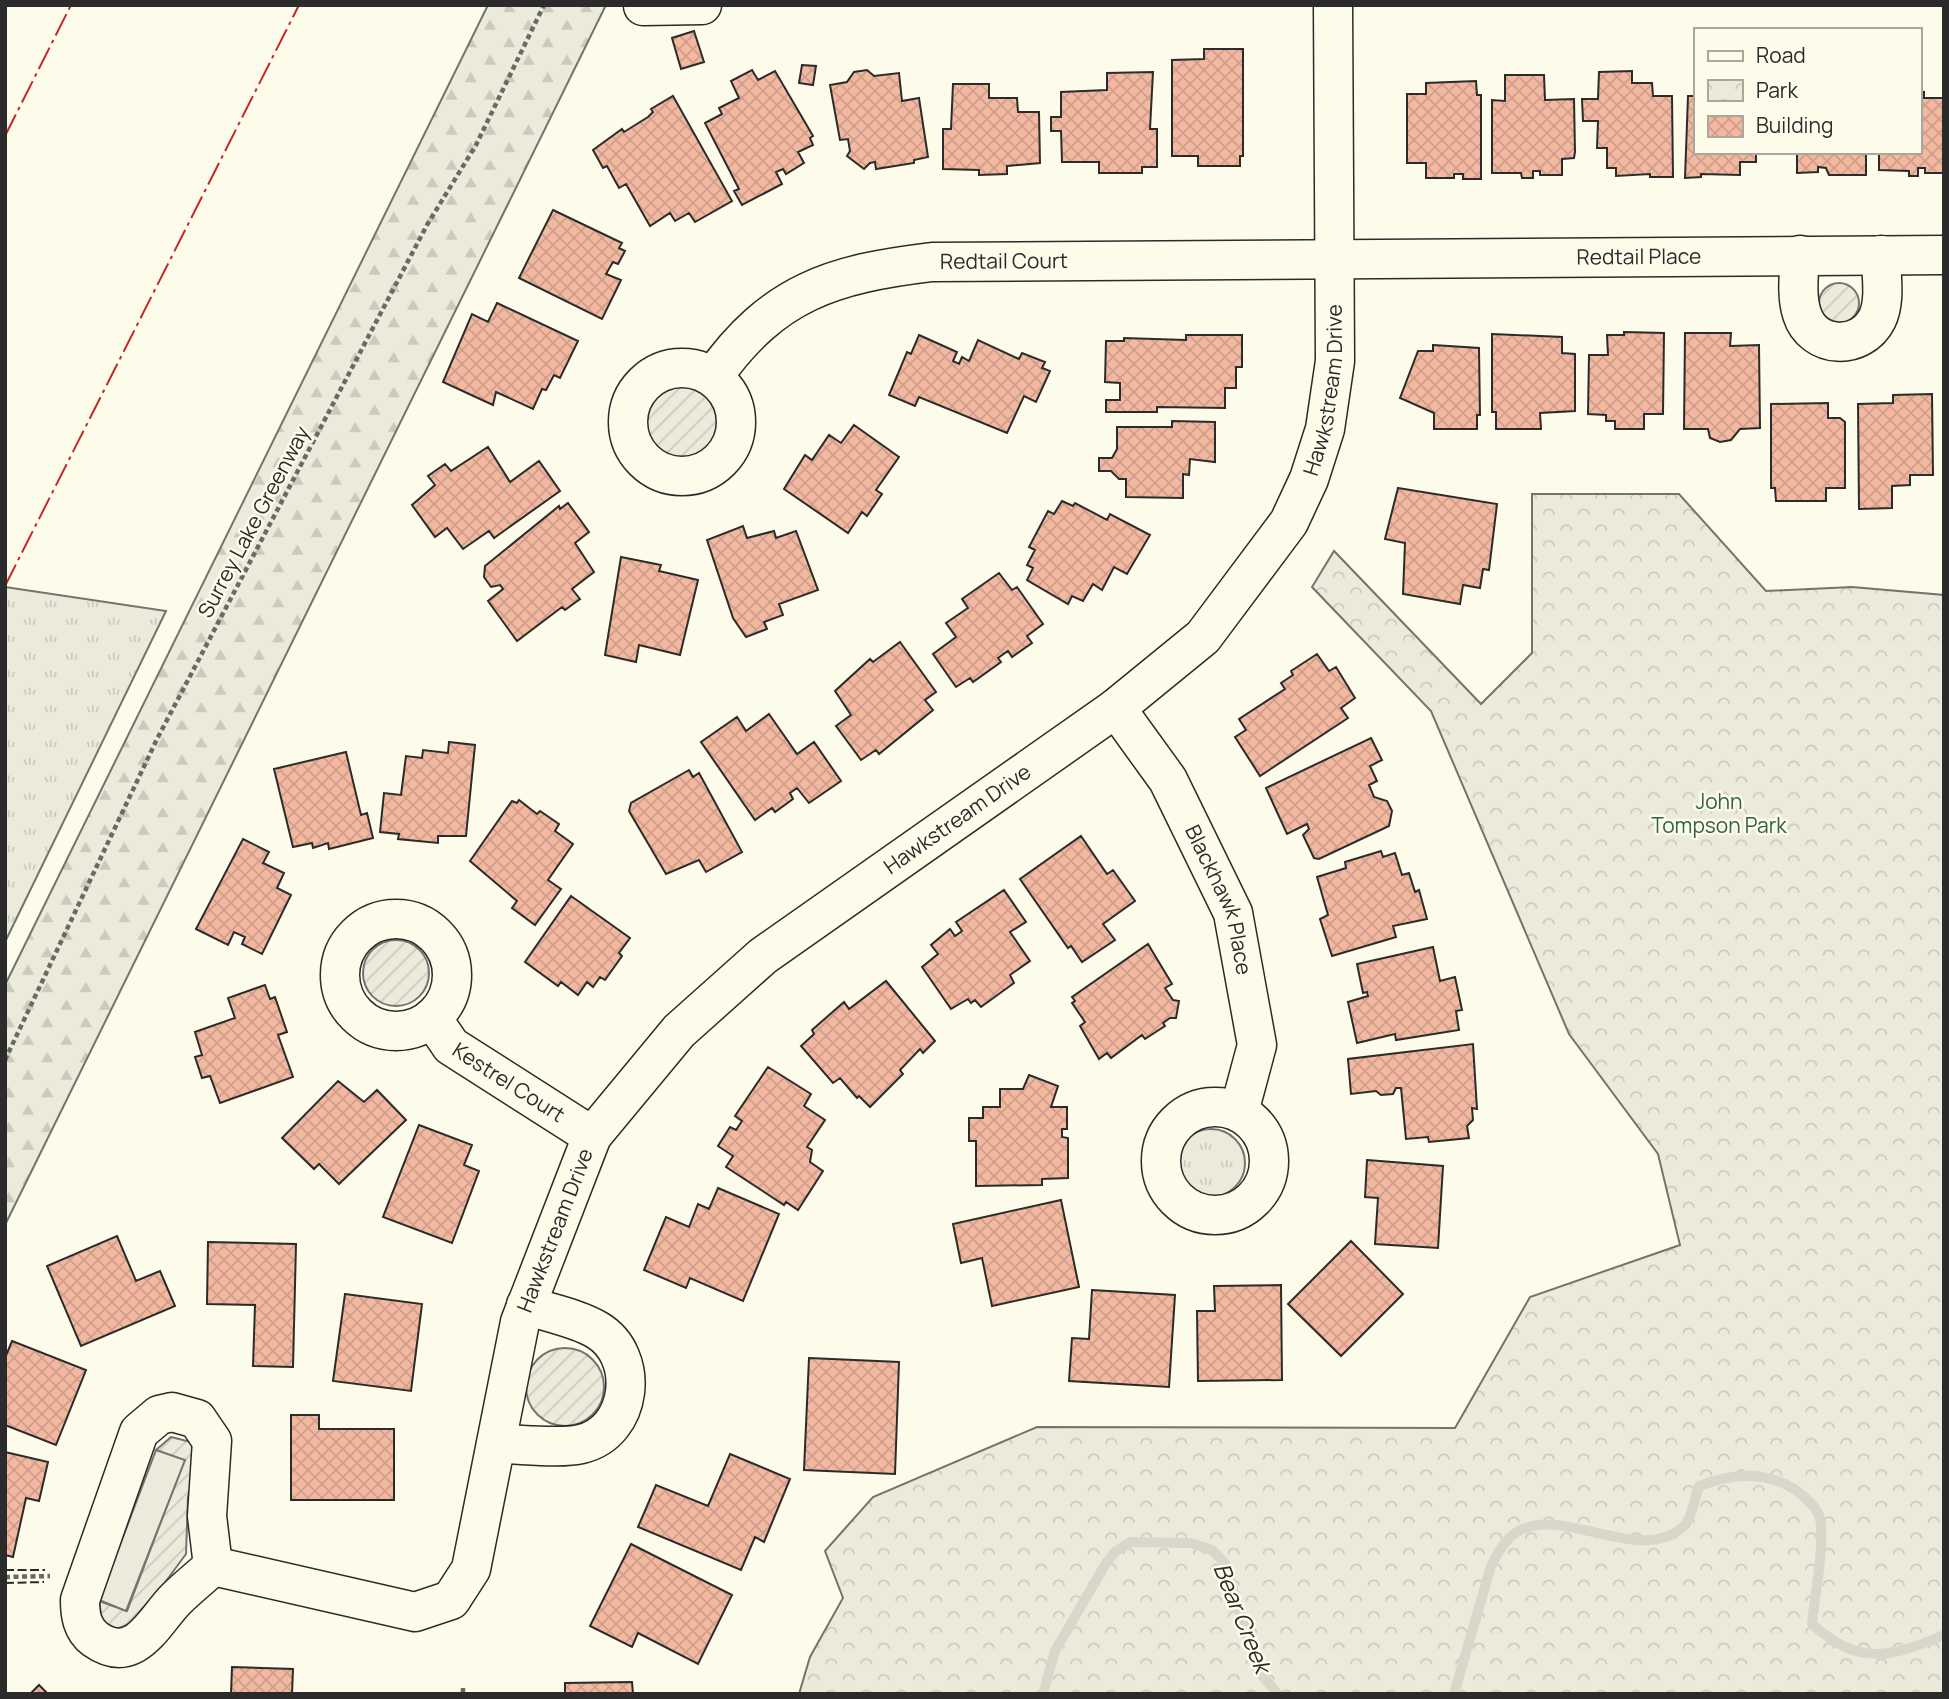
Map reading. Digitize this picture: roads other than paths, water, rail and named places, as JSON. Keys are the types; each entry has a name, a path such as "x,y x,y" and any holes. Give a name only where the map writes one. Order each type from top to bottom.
{"street":[{"path":"643,6 702,5"},
{"name":"Hawkstream Drive","path":"213,1566 415,1612 451,1601 471,1569 520,1322 592,1136 679,1031 725,987 763,956 1116,708 1203,637 1289,522 1308,479 1325,429 1335,360 1333,5"},
{"path":"1800,256 1799,301 1808,327 1819,337 1846,342 1871,329 1878,317 1881,303 1881,255"},
{"name":"Redtail Place","path":"1334,258 1944,255"},
{"name":"Redtail Court","path":"713,377 734,348 797,296 828,282 870,270 932,262 1334,258"},
{"name":"Blackhawk Place","path":"1116,708 1168,780 1233,913 1257,1045 1238,1112"},
{"name":"Kestrel Court","path":"432,1018 451,1046 592,1136"},
{"path":"496,1444 581,1444 600,1435 615,1420 624,1402 626,1381 623,1362 612,1344 597,1330 526,1305"},
{"path":"172,1412 197,1419 212,1441 206,1516 213,1566 175,1600 139,1641 115,1647 102,1643 84,1625 80,1600 139,1432 159,1415 172,1412"}],"waterway":[{"name":"Bear Creek","path":"1454,1694 1491,1566 1513,1535 1535,1525 1556,1525 1624,1539 1666,1537 1687,1522 1699,1486 1739,1476 1765,1477 1778,1481 1802,1495 1817,1512 1821,1521 1821,1550 1812,1624 1845,1647 1875,1654 1907,1649 1944,1635"},
{"name":"Bear Creek","path":"1043,1694 1055,1651 1106,1563 1116,1551 1131,1542 1190,1543 1212,1550 1225,1563 1258,1671 1278,1694"}],"park label":[{"name":"John Tompson Park","path":"1719,814"}]}
